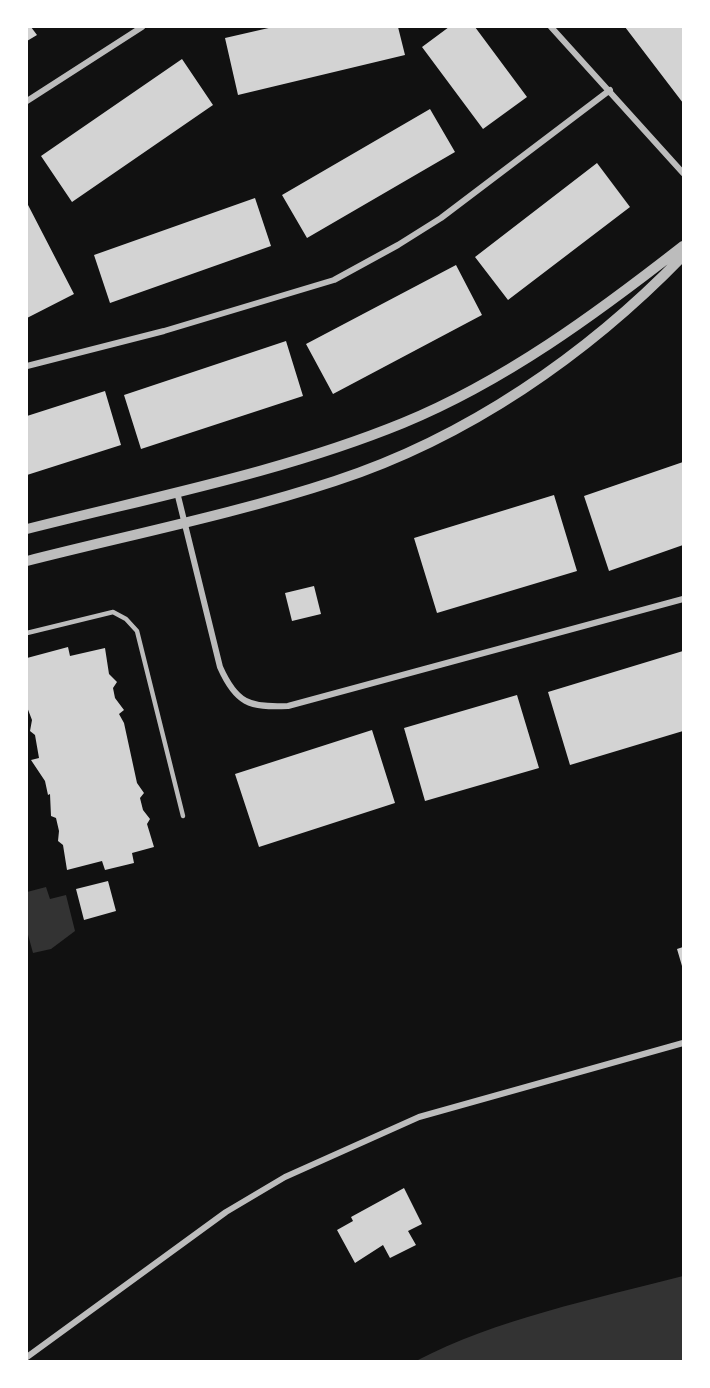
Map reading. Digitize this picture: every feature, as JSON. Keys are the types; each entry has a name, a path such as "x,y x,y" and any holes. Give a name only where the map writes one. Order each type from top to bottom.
{"street":[{"path":"27,101 142,27"},
{"path":"551,27 683,173"},
{"path":"27,366 164,331 334,280 399,245 441,218 610,90"},
{"path":"27,529 327,452 404,422 479,386 553,341 622,294 683,246"},
{"path":"27,561 336,481 422,445 484,413 548,373 640,301 683,256"},
{"path":"177,492 220,667 229,687 243,701 264,707 288,706 683,599"},
{"path":"27,1357 226,1212 285,1177 419,1116 683,1043"}],"lane":[{"path":"27,633 112,612 126,619 137,631 183,816"}],"shaded area":[{"path":"46,887 50,899 66,895 75,931 51,949 33,953 27,931 27,892"},
{"path":"683,1276 683,1361 416,1361 479,1333 546,1311"}],"building":[{"path":"27,27 31,27 37,35 27,41"},
{"path":"273,27 398,27 405,55 238,95 225,38"},
{"path":"449,27 475,27 527,97 483,129 422,47"},
{"path":"625,27 683,27 683,103"},
{"path":"182,59 213,105 72,202 41,156"},
{"path":"430,109 455,152 307,238 282,195"},
{"path":"597,163 630,207 508,300 475,257"},
{"path":"255,198 271,246 110,303 94,255"},
{"path":"27,203 74,294 27,318"},
{"path":"456,265 482,315 333,394 306,344"},
{"path":"286,341 303,396 141,449 124,395"},
{"path":"105,391 121,445 27,475 27,416"},
{"path":"683,462 683,545 609,571 584,496"},
{"path":"554,495 577,571 437,613 414,538"},
{"path":"314,586 321,614 292,621 285,593"},
{"path":"68,647 70,656 105,648 109,674 117,682 113,688 115,698 124,710 119,714 124,723 137,783 144,793 140,798 143,810 150,819 147,824 154,847 132,853 134,863 105,870 102,861 67,870 63,845 58,841 59,831 56,818 51,816 50,794 48,795 45,781 31,760 39,758 35,735 30,731 32,720 27,707 27,658"},
{"path":"683,651 683,731 570,765 548,692"},
{"path":"517,695 539,768 425,801 404,728"},
{"path":"372,730 395,803 259,847 235,774"},
{"path":"108,881 116,911 84,920 76,889"},
{"path":"683,947 683,966 682,966 677,949"},
{"path":"404,1188 422,1224 408,1231 416,1245 390,1258 383,1245 355,1263 337,1230 353,1221 351,1217"}]}
